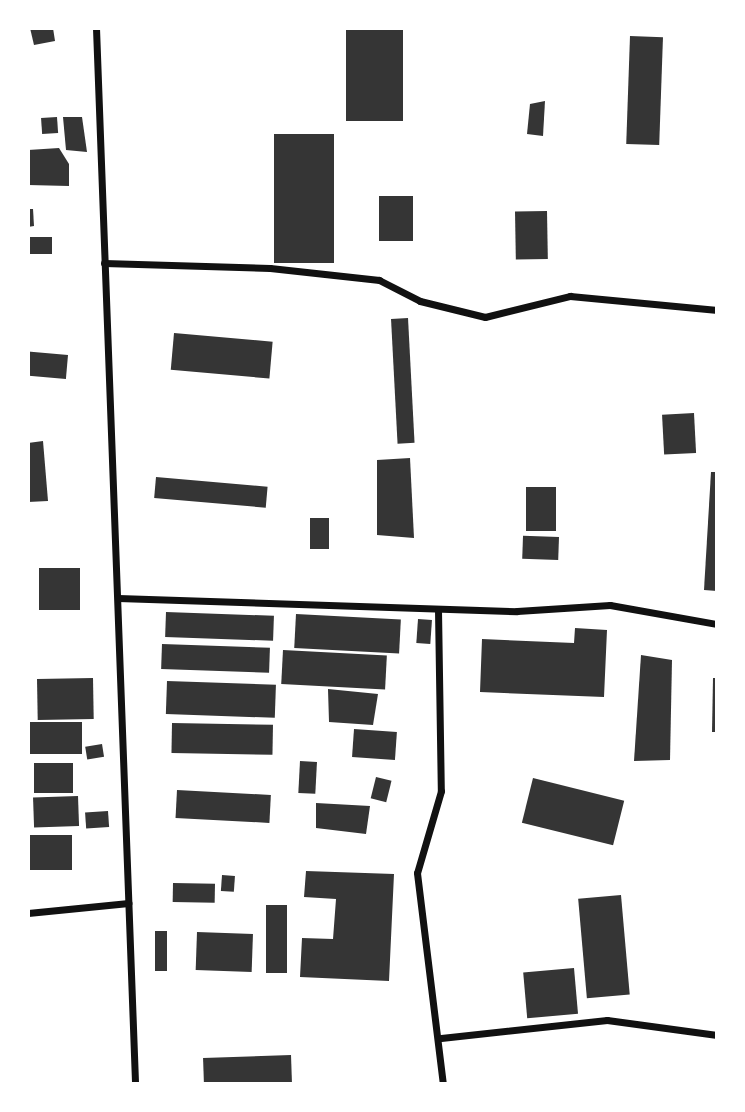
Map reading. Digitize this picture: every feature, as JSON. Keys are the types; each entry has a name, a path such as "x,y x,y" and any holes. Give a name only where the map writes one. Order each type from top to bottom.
{"street":[{"path":"96,28 135,1084"},
{"path":"104,263 270,268 379,280 420,300 485,317 570,296 717,310"},
{"path":"118,598 438,610 610,606 717,624"},
{"path":"438,610 441,791 417,873 441,1038 443,1084"},
{"path":"28,912 129,903"},
{"path":"441,1038 607,1020 717,1035"}],"building":[{"path":"30,28 53,28 55,41 34,45"},
{"path":"346,28 403,28 403,121 346,121"},
{"path":"630,36 663,37 659,145 626,144"},
{"path":"545,101 543,136 527,134 530,104"},
{"path":"57,117 58,133 42,134 41,118"},
{"path":"63,117 82,117 87,152 66,150"},
{"path":"274,134 334,134 334,263 274,263"},
{"path":"59,148 69,164 69,186 28,185 28,150"},
{"path":"379,196 413,196 413,241 379,241"},
{"path":"28,209 33,209 34,226 28,227"},
{"path":"547,211 548,259 516,260 515,212"},
{"path":"28,237 52,237 52,254 28,254"},
{"path":"408,318 415,443 398,444 391,319"},
{"path":"174,333 273,342 269,378 171,370"},
{"path":"28,352 68,355 66,379 28,376"},
{"path":"694,413 696,453 664,455 662,415"},
{"path":"43,441 48,501 28,502 28,443"},
{"path":"410,458 414,538 377,535 377,460"},
{"path":"711,472 717,472 717,591 704,590"},
{"path":"156,477 268,487 266,508 154,498"},
{"path":"526,487 556,487 556,531 526,531"},
{"path":"310,518 329,518 329,549 310,549"},
{"path":"523,536 559,537 558,560 522,559"},
{"path":"39,568 80,568 80,610 39,610"},
{"path":"166,612 274,616 273,641 165,637"},
{"path":"296,614 401,619 399,653 294,648"},
{"path":"418,619 432,620 430,644 416,643"},
{"path":"575,628 607,630 604,697 480,692 482,639 574,643"},
{"path":"162,644 270,648 269,673 161,669"},
{"path":"283,650 387,655 385,689 281,684"},
{"path":"641,655 672,660 670,760 634,761"},
{"path":"93,678 94,719 38,720 37,679"},
{"path":"713,678 717,678 717,732 712,732"},
{"path":"167,681 276,685 275,718 166,714"},
{"path":"328,689 378,694 373,725 329,722"},
{"path":"28,722 82,722 82,754 28,754"},
{"path":"172,723 273,725 272,755 171,753"},
{"path":"354,729 397,732 395,760 352,757"},
{"path":"102,744 104,757 87,759 85,747"},
{"path":"300,761 317,762 315,794 298,793"},
{"path":"34,763 73,763 73,793 34,793"},
{"path":"376,777 392,781 386,802 371,798"},
{"path":"533,778 624,801 613,845 522,823"},
{"path":"177,790 271,795 269,823 176,818"},
{"path":"78,796 79,826 34,828 33,798"},
{"path":"316,803 370,806 366,834 316,828"},
{"path":"108,811 109,827 86,829 85,813"},
{"path":"28,835 72,835 72,870 28,870"},
{"path":"306,871 394,874 389,981 300,977 302,938 333,939 336,899 304,897"},
{"path":"222,875 235,876 234,892 221,891"},
{"path":"173,883 215,884 215,903 173,902"},
{"path":"621,895 630,995 587,998 578,899"},
{"path":"266,905 287,905 287,973 266,973"},
{"path":"155,931 167,931 167,971 155,971"},
{"path":"197,932 253,934 252,972 196,970"},
{"path":"574,968 578,1014 527,1018 523,972"},
{"path":"291,1055 292,1084 204,1084 203,1058"}]}
